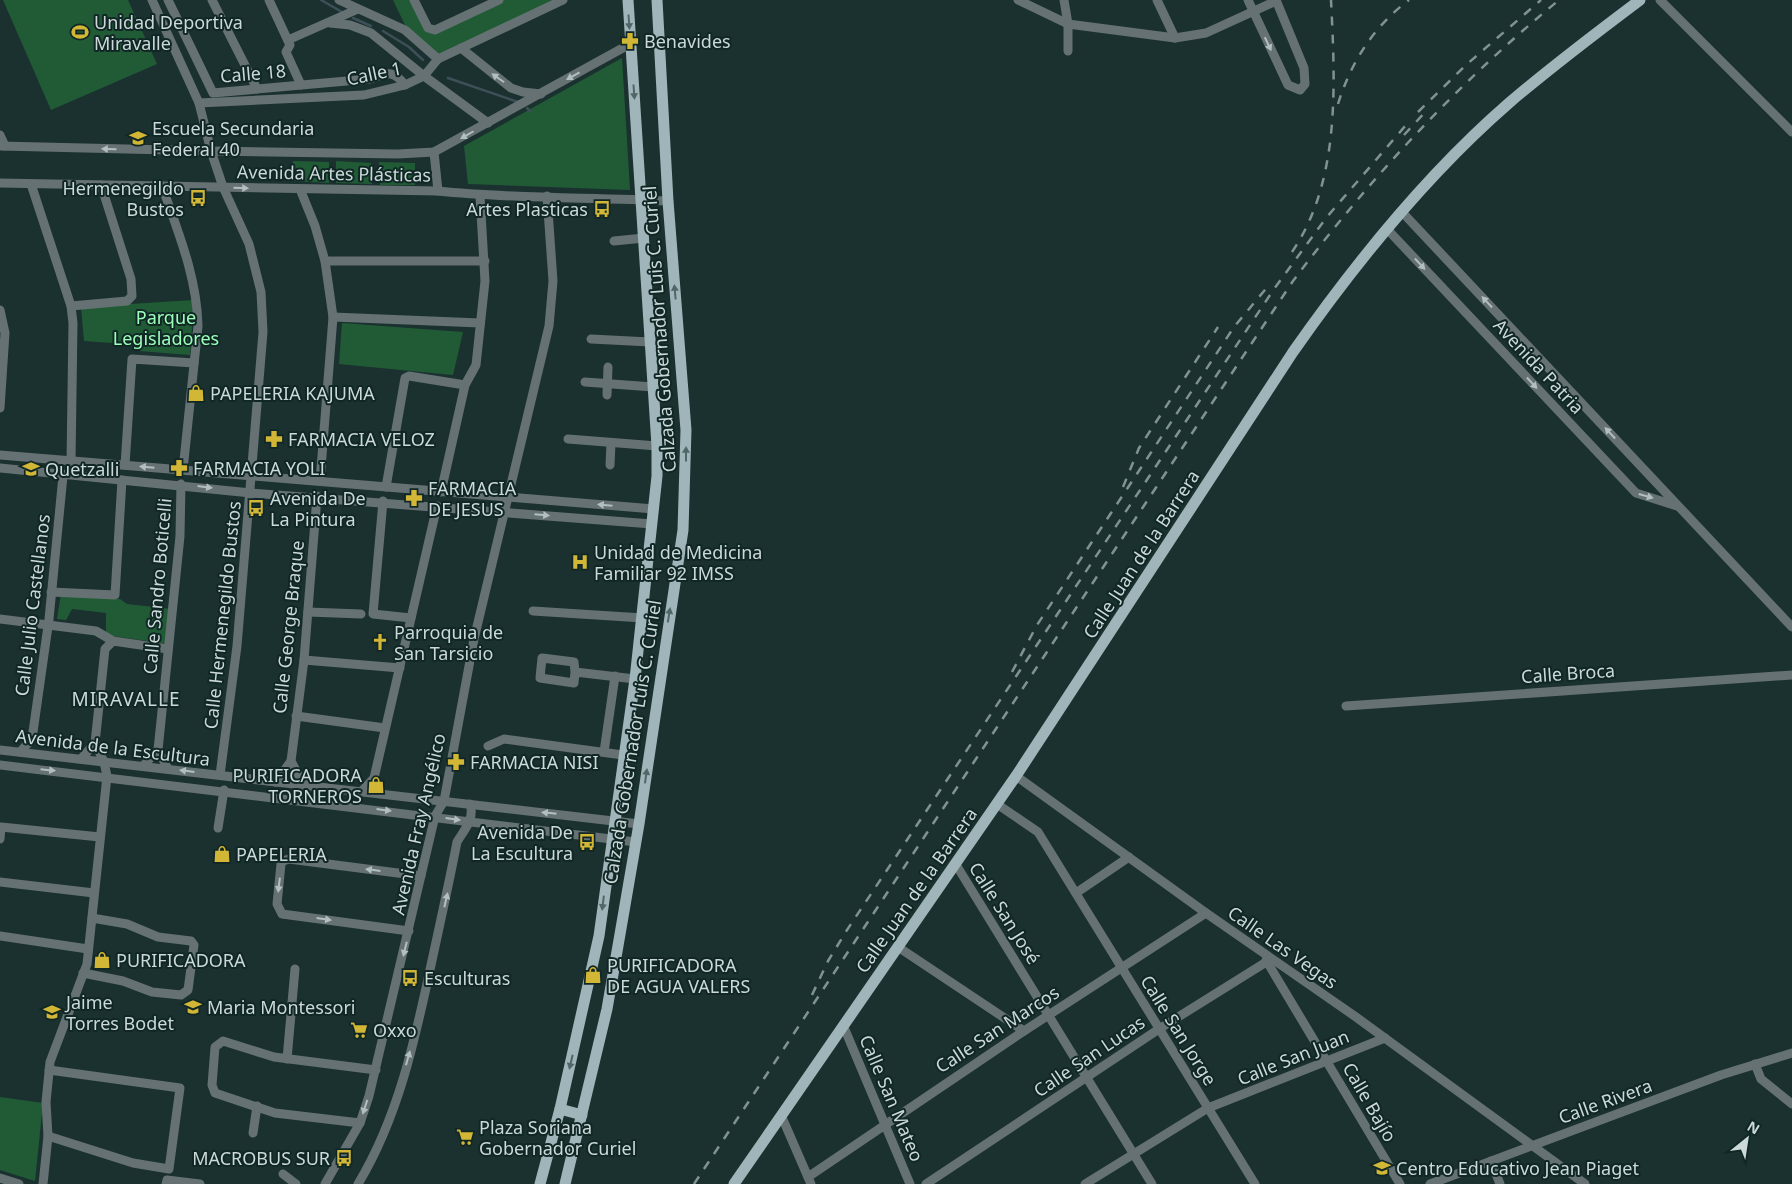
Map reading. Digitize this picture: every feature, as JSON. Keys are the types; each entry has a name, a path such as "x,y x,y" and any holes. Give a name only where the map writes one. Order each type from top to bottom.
{"main road":[{"name":"Calzada Gobernador Luis C. Curiel","path":"540,1184 560,1109 599,936 643,618 654,509 657,446 628,0"},
{"name":"Calzada Gobernador Luis C. Curiel","path":"565,1184 607,1009 639,824 683,530 686,489 686,430 668,201 657,0"},
{"name":"Calle Juan de la Barrera","path":"734,1184 1016,776 1293,352 1333,296 1387,229 1445,165 1508,105 1584,42 1640,0"},
{"path":"560,1109 582,1115"}],"street":[{"name":"Calle Hermenegildo Bustos","path":"152,0 199,103 222,187 249,244 261,292 263,311 251,493 238,646 220,775"},
{"name":"Calle 18","path":"168,0 213,93 369,80 394,74 405,85"},
{"path":"212,0 257,89"},
{"path":"269,0 290,45 286,52 301,85"},
{"path":"339,0 405,30 438,60"},
{"path":"414,0 427,26 432,30 439,30 499,0"},
{"name":"Calle 1","path":"199,103 364,95 405,85 424,76 438,60 563,0"},
{"path":"1018,0 1068,24 1176,38 1206,33 1253,12 1276,1 1304,68 1306,81 1300,90 1288,85 1253,12 1248,0"},
{"path":"1064,0 1068,24 1068,51"},
{"path":"1157,0 1176,38"},
{"path":"1660,0 1792,132"},
{"path":"288,40 358,9"},
{"path":"330,23 350,25 371,33 424,76 488,123"},
{"path":"0,134 2,146 398,154 434,152 630,44"},
{"path":"461,48 511,88 523,92 541,94"},
{"path":"434,152 438,191"},
{"name":"Avenida Artes Plásticas","path":"0,183 438,191 480,196 547,196 668,201"},
{"path":"32,184 71,306 73,322 70,462"},
{"path":"71,306 127,300 132,296 131,279 101,185"},
{"path":"162,186 196,293 198,326 183,470"},
{"path":"300,189 315,226 325,261 333,316 320,481"},
{"path":"441,492 465,385 476,366 486,281 480,196"},
{"name":"Avenida Fray Angélico","path":"325,1184 360,1123 376,1070 435,816 444,801 474,639 549,326 553,281 547,196"},
{"name":"Avenida Patria","path":"1402,212 1792,626"},
{"name":"Avenida Patria","path":"1387,229 1636,493 1679,507"},
{"path":"614,241 644,238"},
{"path":"325,261 485,261"},
{"path":"0,310 5,333 0,408"},
{"path":"333,316 480,323"},
{"path":"591,339 650,342"},
{"path":"125,465 132,359 194,363"},
{"path":"607,394 608,367"},
{"path":"386,487 405,378 409,376 465,385"},
{"path":"585,382 653,387"},
{"path":"568,440 657,446"},
{"path":"610,465 611,443"},
{"path":"0,455 441,492 508,495 654,509"},
{"path":"0,468 63,476 181,484 251,493 383,501 652,524"},
{"name":"Calle Julio Castellanos","path":"32,739 48,626 63,476"},
{"path":"51,592 115,595 122,480"},
{"name":"Calle Sandro Boticelli","path":"158,750 180,536 181,484"},
{"name":"Calle George Braque","path":"276,782 291,761 304,660 317,496"},
{"path":"383,501 373,614 411,618"},
{"path":"361,792 374,778 437,506"},
{"path":"533,611 643,618"},
{"path":"308,612 361,614"},
{"path":"0,619 96,631 111,642 168,649"},
{"path":"82,760 95,742 105,649 111,642"},
{"path":"542,658 574,662 575,672 574,683 540,678 542,658"},
{"path":"304,660 400,668"},
{"path":"575,672 635,679"},
{"name":"Calle Broca","path":"1346,706 1792,675"},
{"path":"604,752 615,676"},
{"path":"296,716 386,728"},
{"path":"20,752 32,739 44,755"},
{"path":"488,746 504,739 623,755"},
{"path":"43,1184 48,1136 46,1102 49,1070 54,1050 83,973 92,918 107,776 104,762 95,742"},
{"name":"Avenida de la Escultura","path":"0,750 639,824"},
{"path":"143,766 158,750 168,769"},
{"path":"291,761 295,770 307,785"},
{"name":"Avenida de la Escultura","path":"0,764 435,816 470,822 612,837 636,842"},
{"name":"Calle Las Vegas","path":"1016,776 1268,960 1385,1038 1585,1184"},
{"path":"374,778 382,794"},
{"path":"218,828 224,790"},
{"path":"358,1184 378,1147 400,1087 426,990 457,842 470,822 470,804"},
{"name":"Calle San Jorge","path":"997,804 1038,832 1255,1184"},
{"path":"0,839 1,827 100,837"},
{"path":"1076,893 1129,857"},
{"path":"409,931 282,914 277,909 281,864 289,859 421,876"},
{"name":"Calle San José","path":"955,863 1152,1184"},
{"path":"0,882 94,893"},
{"name":"Calle San Marcos","path":"810,1180 885,1123 1206,913"},
{"path":"83,973 123,980 152,992 181,996 188,990 194,945 191,941 186,938 158,937 127,924 92,918"},
{"path":"0,936 88,949"},
{"path":"898,947 1024,1031"},
{"name":"Calle San Lucas","path":"926,1184 1087,1076 1268,960"},
{"name":"Calle Bajío","path":"1268,960 1400,1184"},
{"path":"287,1059 295,969"},
{"name":"Calle San Mateo","path":"843,1025 910,1184"},
{"name":"Calle San Juan","path":"1085,1184 1133,1152 1208,1108 1385,1038"},
{"path":"360,1123 275,1113 216,1093 212,1090 215,1047 223,1041 287,1059 376,1070"},
{"name":"Calle Rivera","path":"1430,1184 1755,1064 1792,1053"},
{"path":"1755,1064 1761,1079 1792,1104"},
{"path":"48,1136 134,1163 170,1169 180,1088 49,1070"},
{"path":"252,1133 257,1106"},
{"path":"781,1115 810,1180"},
{"path":"1491,1162 1500,1184"},
{"path":"283,1174 296,1184"},
{"path":"0,1178 19,1184"},
{"path":"167,1182 200,1184"}],"green space":[{"name":"Unidad Deportiva Miravalle","path":"3,0 128,0 157,64 51,110"},
{"path":"393,0 412,0 424,26 437,31 501,0 560,0 438,58 405,25"},
{"path":"622,58 630,190 468,184 464,146"},
{"path":"293,161 329,162 329,183 293,181"},
{"path":"336,161 371,163 372,184 336,183"},
{"path":"379,162 415,163 415,185 380,185"},
{"name":"Parque Legisladores","path":"194,300 190,355 139,351 126,344 84,341 81,307"},
{"path":"342,323 463,332 453,375 339,364"},
{"path":"61,594 120,599 127,604 172,609 168,644 106,635 106,613 72,609 66,620 57,619"},
{"path":"0,1097 43,1103 35,1181 0,1170"}],"waterway":[{"path":"321,0 342,12"},
{"path":"353,18 371,26"},
{"path":"383,31 409,47 423,60"},
{"path":"448,78 518,102"},
{"path":"527,108 530,111"}],"railway":[{"path":"1292,252 1308,224 1319,194 1327,163 1333,97 1331,0"},
{"path":"1338,104 1343,89 1365,46 1385,21 1409,0"},
{"path":"1418,112 1466,65 1541,0"},
{"path":"694,1184 1293,281 1353,205 1417,133 1486,64 1559,0"},
{"path":"1404,135 1428,109"},
{"path":"812,995 828,961 847,930 1274,289 1326,218 1406,125"},
{"path":"1012,672 1037,625 1234,327 1269,285"},
{"path":"1123,487 1139,448 1218,327"}],"place":[{"name":"Unidad Deportiva Miravalle","path":"80,32"},
{"name":"Benavides","path":"630,41"},
{"name":"Escuela Secundaria Federal 40","path":"138,138"},
{"name":"Hermenegildo Bustos","path":"198,198"},
{"name":"Artes Plasticas","path":"602,209"},
{"name":"PAPELERIA KAJUMA","path":"196,393"},
{"name":"FARMACIA VELOZ","path":"274,439"},
{"name":"FARMACIA YOLI","path":"179,468"},
{"name":"Quetzalli","path":"31,469"},
{"name":"FARMACIA DE JESUS","path":"414,498"},
{"name":"Avenida De La Pintura","path":"256,508"},
{"name":"Unidad de Medicina Familiar 92 IMSS","path":"580,562"},
{"name":"Parroquia de San Tarsicio","path":"380,642"},
{"name":"FARMACIA NISI","path":"456,762"},
{"name":"PURIFICADORA TORNEROS","path":"376,785"},
{"name":"Avenida De La Escultura","path":"587,842"},
{"name":"PAPELERIA","path":"222,854"},
{"name":"PURIFICADORA","path":"102,960"},
{"name":"PURIFICADORA DE AGUA VALERS","path":"593,975"},
{"name":"Esculturas","path":"410,978"},
{"name":"Maria Montessori","path":"193,1007"},
{"name":"Jaime Torres Bodet","path":"52,1012"},
{"name":"Oxxo","path":"359,1030"},
{"name":"Plaza Soriana Gobernador Curiel","path":"465,1137"},
{"name":"MACROBUS SUR","path":"344,1158"},
{"name":"Centro Educativo Jean Piaget","path":"1382,1168"}],"district":[{"name":"MIRAVALLE","path":"126,699"}]}
